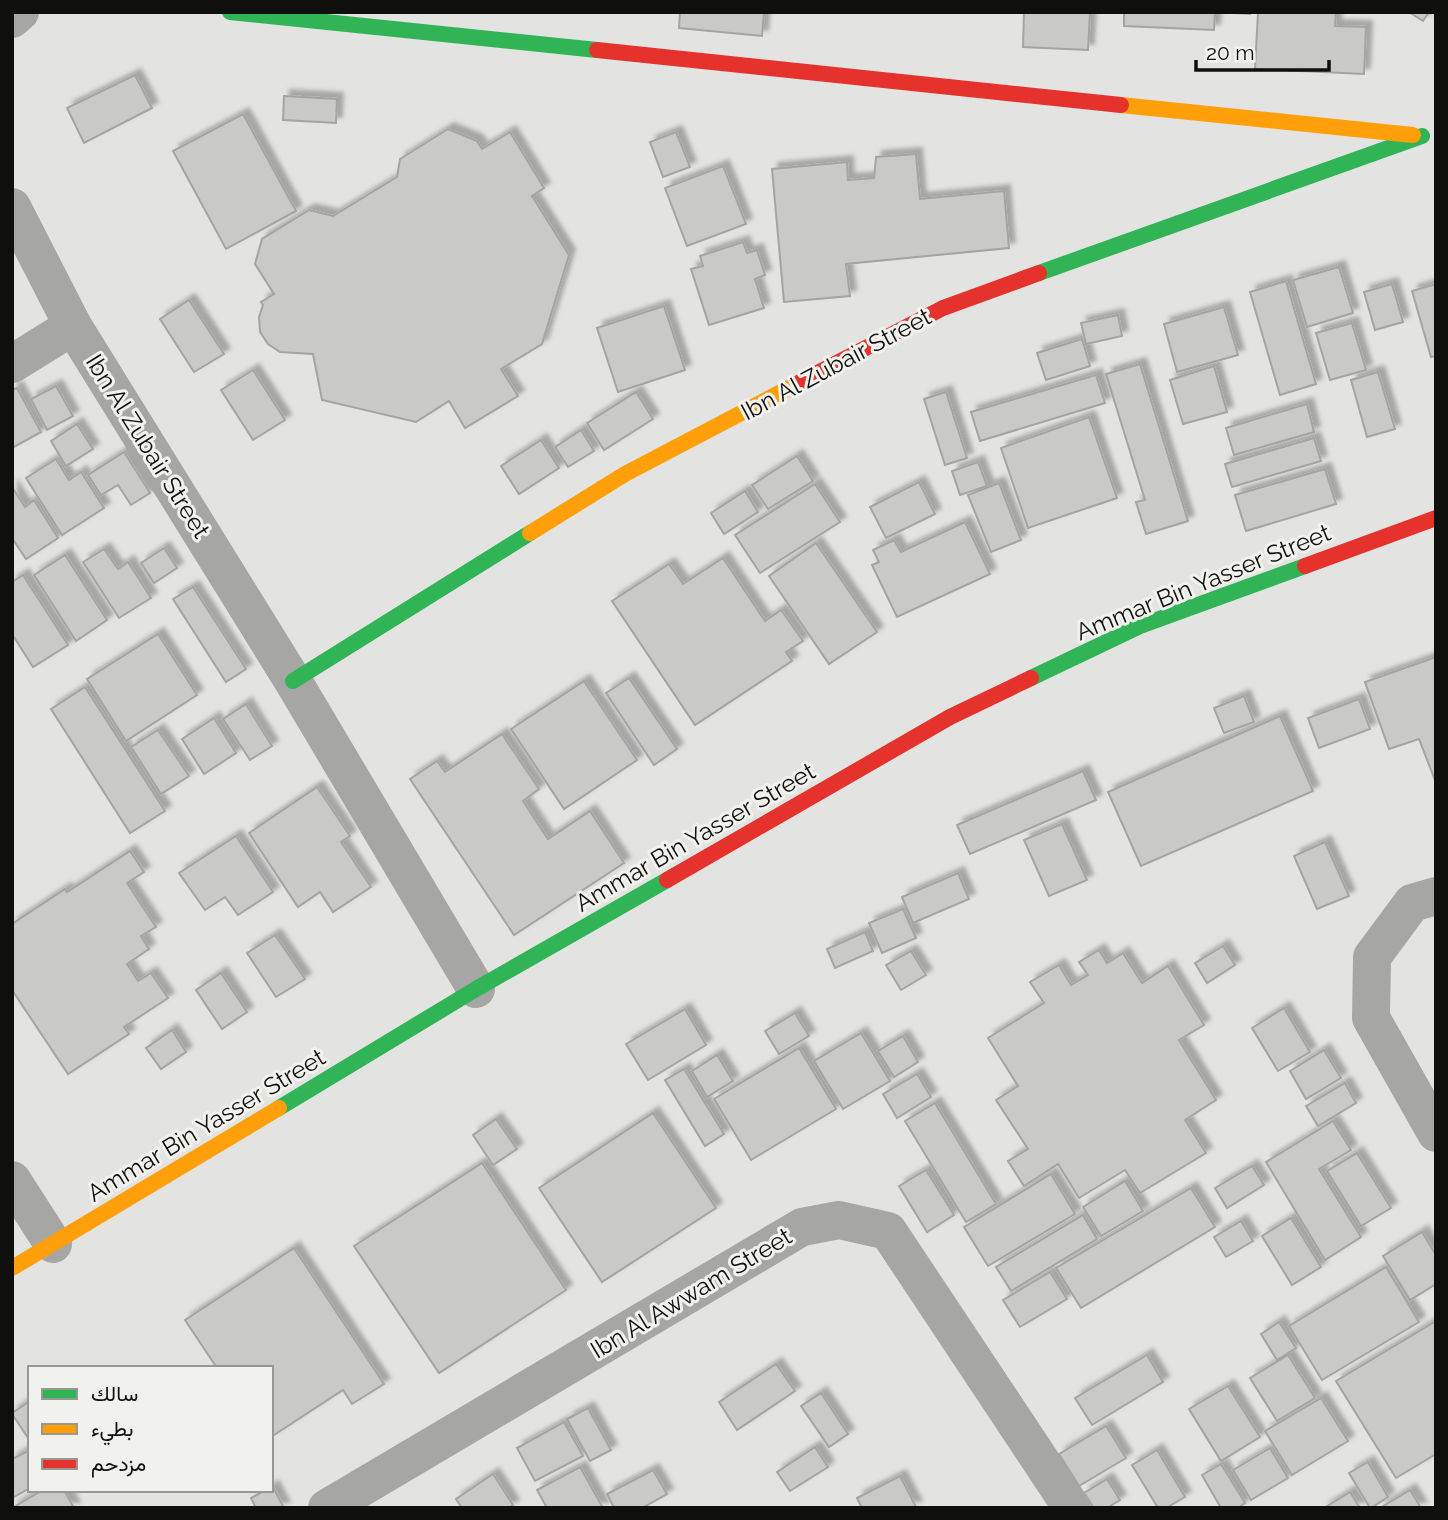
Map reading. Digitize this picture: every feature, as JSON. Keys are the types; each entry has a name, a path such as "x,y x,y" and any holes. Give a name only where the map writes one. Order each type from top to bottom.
{"street":[{"path":"12,19 20,12"},
{"name":"Ibn Al Zubair Street","path":"230,12 347,18 1429,136"},
{"name":"Ibn Al Zubair Street","path":"293,681 625,474 943,308 1429,136"},
{"name":"Ibn Al Zubair Street","path":"12,207 74,326 293,681 476,989"},
{"path":"12,364 74,326"},
{"name":"Ammar Bin Yasser Street","path":"12,1268 476,989 950,717 1140,626 1436,518"},
{"path":"1436,896 1412,903 1372,957 1371,1018 1436,1133"},
{"path":"12,1180 53,1244"},
{"name":"Ibn Al Awwam Street","path":"327,1508 802,1227 839,1220 888,1231 1072,1508"}],"building":[{"path":"680,12 764,12 762,36 679,28"},
{"path":"1024,12 1090,12 1088,50 1023,47"},
{"path":"1124,12 1215,12 1214,30 1124,26"},
{"path":"1215,12 1250,12 1250,14"},
{"path":"1258,12 1336,12 1335,26 1366,27 1364,74 1255,69"},
{"path":"1409,12 1429,12 1423,21"},
{"path":"135,75 152,108 84,143 67,108"},
{"path":"284,96 337,99 336,123 283,120"},
{"path":"243,114 296,211 226,249 173,151"},
{"path":"448,129 477,141 482,149 510,132 544,188 532,196 569,255 542,344 501,369 518,396 465,428 449,401 416,422 322,400 313,354 280,352 268,344 260,332 261,302 274,294 255,264 262,239 309,210 333,216 397,177 400,159"},
{"path":"676,132 690,167 663,177 650,142"},
{"path":"916,154 920,199 1004,191 1009,248 846,264 850,296 784,302 772,169 847,162 848,180 874,178 876,157"},
{"path":"723,166 746,224 687,246 665,188"},
{"path":"743,242 747,253 757,250 765,275 755,279 764,308 709,325 691,269 703,266 700,256"},
{"path":"1339,267 1353,313 1307,327 1293,280"},
{"path":"1286,281 1316,384 1280,395 1250,292"},
{"path":"1392,284 1403,322 1375,330 1364,292"},
{"path":"1436,284 1436,356 1431,357 1412,291"},
{"path":"189,300 224,354 194,372 160,319"},
{"path":"664,306 685,370 618,392 597,328"},
{"path":"1224,307 1238,355 1177,372 1164,324"},
{"path":"1118,315 1122,336 1086,344 1081,323"},
{"path":"1352,323 1366,370 1330,380 1316,333"},
{"path":"1082,339 1090,366 1046,380 1037,353"},
{"path":"1140,364 1188,521 1146,534 1136,502 1145,500 1106,374"},
{"path":"1214,366 1227,412 1183,424 1170,380"},
{"path":"253,370 285,420 253,440 221,390"},
{"path":"1378,372 1395,429 1367,437 1351,380"},
{"path":"1096,375 1105,403 980,441 971,412"},
{"path":"56,386 73,416 47,430 31,399"},
{"path":"17,388 41,432 12,448 12,390"},
{"path":"636,392 653,419 604,450 587,423"},
{"path":"946,392 967,458 945,465 924,399"},
{"path":"1307,404 1314,432 1234,455 1226,428"},
{"path":"1089,417 1117,498 1028,528 1001,448"},
{"path":"77,424 93,449 66,466 51,441"},
{"path":"581,430 594,451 568,467 555,447"},
{"path":"1314,438 1321,461 1232,487 1225,464"},
{"path":"541,440 559,468 519,494 501,466"},
{"path":"124,452 150,493 131,505 118,485 101,495 88,475"},
{"path":"797,456 813,481 768,509 752,485"},
{"path":"56,459 69,480 81,472 104,508 62,535 26,478"},
{"path":"978,462 987,486 960,495 952,471"},
{"path":"1325,469 1336,504 1246,531 1235,495"},
{"path":"919,482 935,514 886,538 870,507"},
{"path":"999,483 1021,540 991,552 968,495"},
{"path":"815,484 840,522 760,573 735,535"},
{"path":"12,487 25,507 34,500 58,538 26,559 12,538"},
{"path":"745,491 758,512 724,534 711,513"},
{"path":"965,522 990,574 897,617 872,565 879,562 873,550 894,540 901,552"},
{"path":"816,543 877,632 829,664 769,576"},
{"path":"164,548 177,568 154,583 141,563"},
{"path":"104,549 118,569 128,562 151,598 119,618 83,562"},
{"path":"65,555 107,620 76,641 34,575"},
{"path":"723,558 765,621 781,610 803,641 786,652 792,661 695,725 612,601 669,564 683,584"},
{"path":"23,575 68,645 33,667 12,634 12,582"},
{"path":"193,587 246,669 226,682 173,599"},
{"path":"158,634 197,695 126,741 87,679"},
{"path":"1436,657 1436,783 1419,739 1389,749 1365,682"},
{"path":"629,678 677,749 654,765 606,693"},
{"path":"584,681 637,760 564,809 511,729"},
{"path":"85,687 165,811 130,833 51,709"},
{"path":"1244,696 1254,722 1224,733 1214,708"},
{"path":"1359,699 1370,729 1319,748 1308,718"},
{"path":"246,704 272,746 250,760 223,719"},
{"path":"1280,716 1313,791 1141,866 1108,792"},
{"path":"214,718 236,753 204,774 182,739"},
{"path":"158,730 189,776 161,794 131,747"},
{"path":"502,734 539,789 523,801 548,839 590,811 624,863 514,935 410,779 437,761 445,772"},
{"path":"1083,771 1096,800 970,854 957,825"},
{"path":"317,787 350,836 341,842 371,887 333,912 320,892 298,907 249,833"},
{"path":"1062,824 1087,880 1049,896 1024,840"},
{"path":"236,836 273,892 238,915 225,897 205,910 179,873"},
{"path":"1325,842 1349,896 1317,909 1294,856"},
{"path":"130,851 144,872 127,883 156,927 141,936 149,949 127,964 138,981 151,973 168,998 124,1027 129,1034 68,1074 12,990 12,924"},
{"path":"958,873 969,899 913,923 902,897"},
{"path":"903,909 916,938 882,953 869,923"},
{"path":"865,932 873,951 835,968 827,949"},
{"path":"275,935 305,979 276,997 247,953"},
{"path":"1223,946 1235,965 1207,983 1195,963"},
{"path":"1099,950 1107,963 1123,953 1142,983 1168,966 1204,1025 1179,1040 1216,1100 1185,1120 1206,1153 1140,1193 1125,1170 1079,1198 1058,1164 1024,1186 1008,1161 1028,1149 996,1100 1018,1086 988,1038 1044,1003 1030,982 1059,965 1071,985 1088,975 1079,962"},
{"path":"911,951 926,975 901,990 886,965"},
{"path":"221,973 247,1012 222,1029 196,990"},
{"path":"1284,1008 1310,1052 1278,1071 1252,1028"},
{"path":"685,1009 706,1045 648,1080 626,1044"},
{"path":"795,1013 809,1036 779,1054 765,1031"},
{"path":"172,1030 186,1052 161,1069 146,1048"},
{"path":"861,1033 890,1081 843,1109 814,1061"},
{"path":"903,1036 918,1062 894,1077 878,1051"},
{"path":"799,1048 836,1109 751,1160 714,1099"},
{"path":"1324,1050 1341,1078 1306,1099 1290,1071"},
{"path":"717,1055 733,1081 707,1097 692,1071"},
{"path":"684,1069 724,1134 705,1146 665,1080"},
{"path":"917,1074 931,1097 897,1118 883,1094"},
{"path":"1345,1083 1356,1103 1318,1126 1306,1106"},
{"path":"935,1103 996,1204 966,1222 905,1121"},
{"path":"653,1113 716,1208 602,1282 539,1188"},
{"path":"496,1119 517,1149 493,1165 473,1135"},
{"path":"1333,1121 1351,1150 1319,1169 1361,1237 1325,1260 1266,1162"},
{"path":"1357,1153 1391,1208 1361,1226 1327,1171"},
{"path":"482,1163 566,1290 439,1373 354,1246"},
{"path":"1252,1166 1264,1185 1227,1208 1215,1188"},
{"path":"926,1170 954,1215 927,1232 899,1186"},
{"path":"1051,1174 1075,1214 988,1266 964,1227"},
{"path":"1125,1181 1143,1211 1101,1236 1083,1207"},
{"path":"1191,1188 1215,1227 1081,1308 1056,1268"},
{"path":"1083,1215 1097,1239 1011,1291 996,1267"},
{"path":"1291,1218 1321,1267 1292,1285 1262,1236"},
{"path":"1241,1221 1253,1241 1226,1257 1214,1237"},
{"path":"1422,1232 1436,1255 1436,1284 1410,1300 1383,1256"},
{"path":"294,1248 384,1384 352,1404 343,1390 273,1436 273,1366 216,1366 185,1320"},
{"path":"1386,1267 1419,1322 1322,1380 1289,1326"},
{"path":"1050,1272 1067,1299 1020,1327 1003,1300"},
{"path":"1436,1321 1436,1454 1396,1478 1336,1381"},
{"path":"1279,1322 1296,1348 1277,1360 1261,1334"},
{"path":"1147,1355 1163,1382 1092,1425 1075,1398"},
{"path":"1288,1355 1315,1398 1277,1421 1250,1378"},
{"path":"776,1364 795,1391 737,1430 719,1402"},
{"path":"1228,1386 1260,1437 1221,1461 1189,1409"},
{"path":"821,1393 848,1434 829,1447 801,1406"},
{"path":"1321,1398 1348,1441 1292,1475 1265,1431"},
{"path":"28,1402 28,1438 12,1414"},
{"path":"588,1408 611,1450 590,1461 567,1419"},
{"path":"564,1422 583,1456 535,1481 517,1448"},
{"path":"1106,1426 1126,1458 1079,1486 1059,1454"},
{"path":"815,1447 828,1467 790,1491 777,1472"},
{"path":"1270,1448 1288,1478 1251,1500 1233,1470"},
{"path":"1157,1450 1185,1497 1166,1508 1158,1508 1132,1465"},
{"path":"28,1451 28,1489 12,1498 12,1459"},
{"path":"1368,1462 1388,1497 1371,1508 1349,1473"},
{"path":"1221,1464 1245,1503 1238,1508 1221,1508 1202,1475"},
{"path":"580,1467 603,1508 547,1508 537,1490"},
{"path":"653,1470 667,1494 642,1508 614,1508 607,1494"},
{"path":"493,1474 513,1505 509,1508 462,1508 456,1499"},
{"path":"900,1476 916,1507 862,1508 857,1498"},
{"path":"1107,1479 1120,1500 1107,1508 1094,1508 1084,1493"},
{"path":"273,1487 284,1508 256,1508 251,1498 262,1492 273,1492"},
{"path":"1410,1490 1421,1508 1380,1508"},
{"path":"40,1492 65,1492 74,1508 12,1508"},
{"path":"1350,1492 1360,1508 1324,1508"}],"traffic: fast":[{"path":"230,12 597,50"},
{"path":"1039,273 1422,136"},
{"path":"293,681 530,533"},
{"path":"1031,678 1140,626 1305,566"},
{"path":"279,1108 476,989 667,880"}],"traffic: slow":[{"path":"1121,105 1413,135"},
{"path":"530,533 625,474 800,382"},
{"path":"12,1268 279,1108"}],"traffic: jam":[{"path":"597,50 1121,105"},
{"path":"800,382 943,308 1039,273"},
{"path":"1305,566 1436,518"},
{"path":"667,880 950,717 1031,678"}]}
